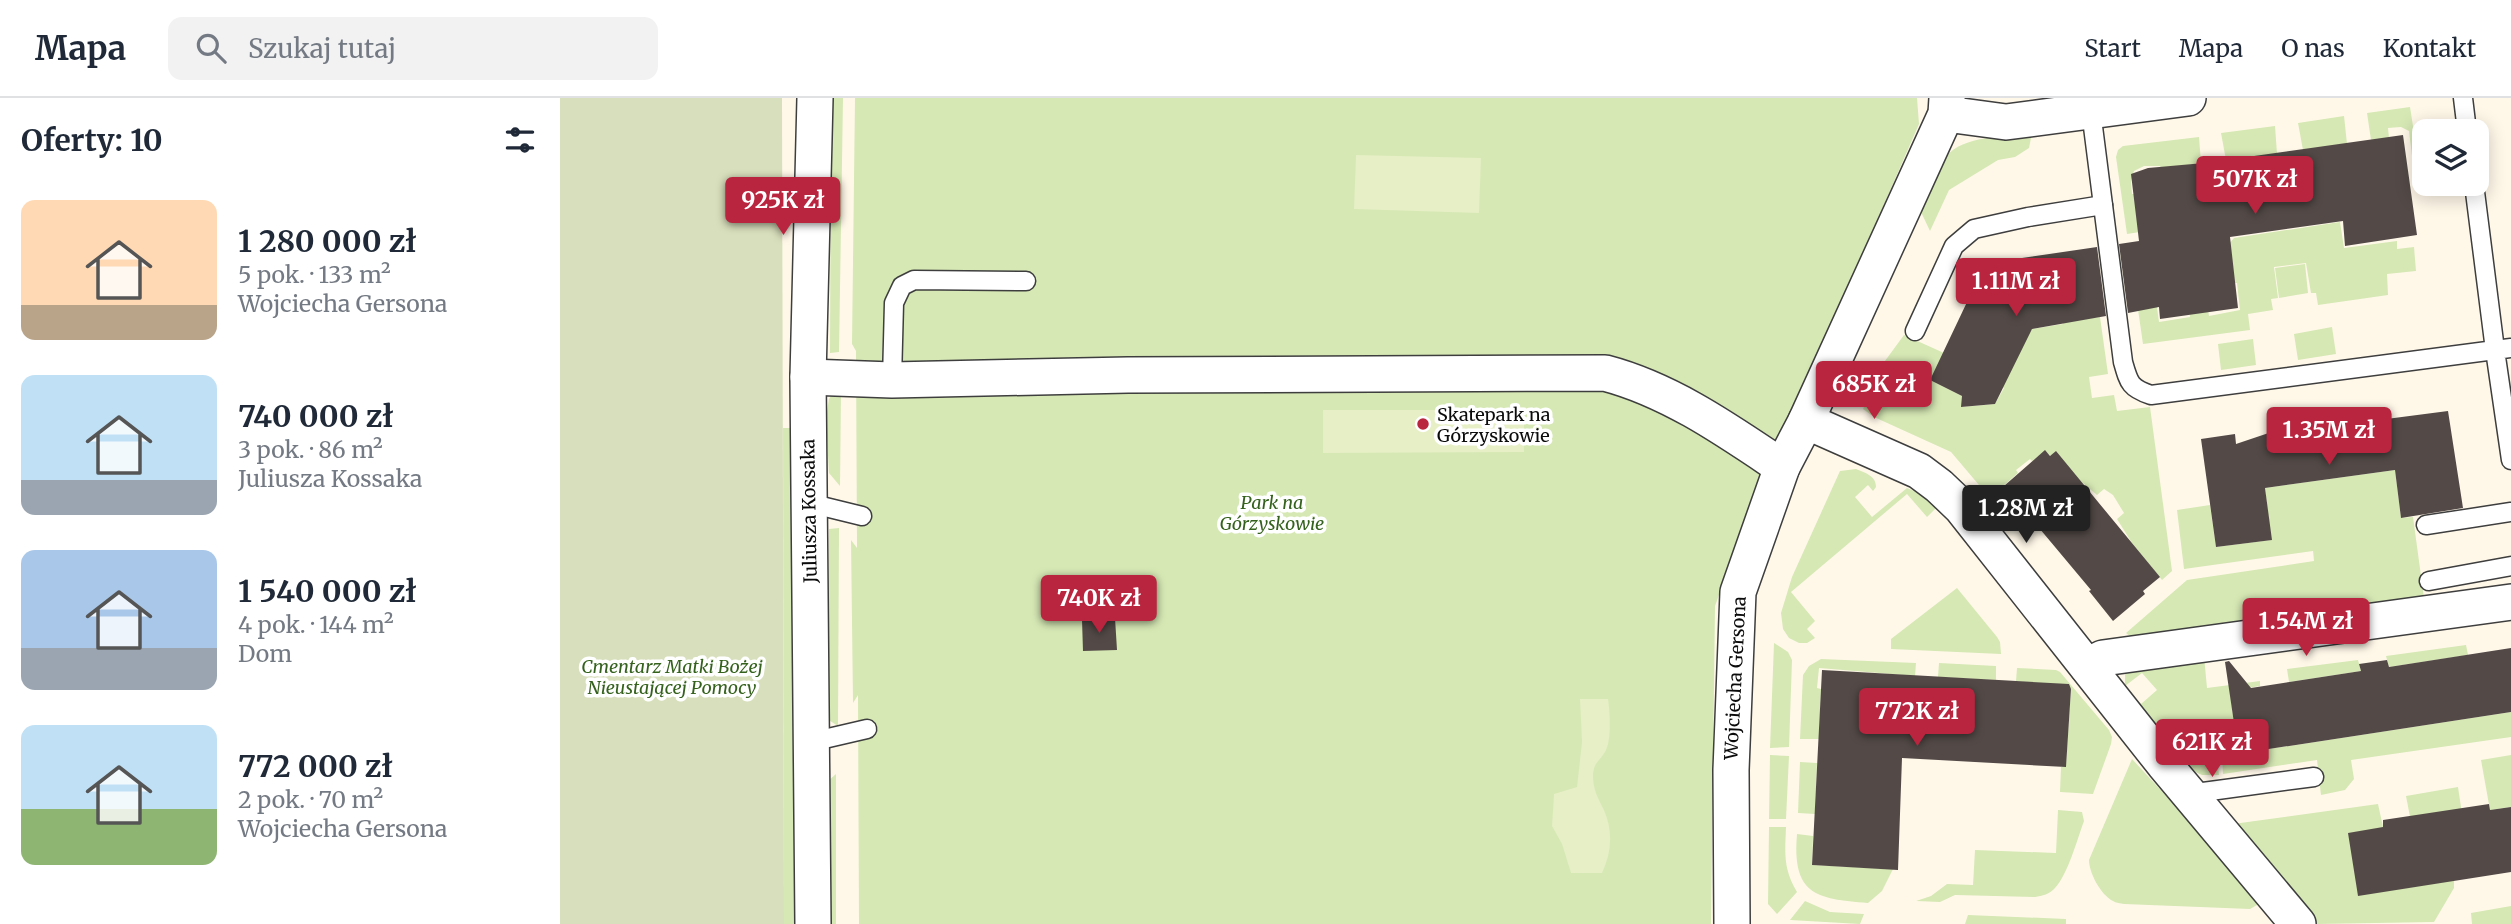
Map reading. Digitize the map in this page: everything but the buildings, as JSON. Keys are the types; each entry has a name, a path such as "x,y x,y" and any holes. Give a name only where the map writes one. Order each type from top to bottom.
{"street":[{"name":"Juliusza Kossaka","path":"813,924 807,377 815,98"},
{"path":"1946,106 2006,122 2188,98"},
{"name":"Wojciecha Gersona","path":"1732,924 1731,769 1738,592 1782,467 1806,421 1946,106"},
{"path":"807,377 892,380 1142,375 1605,373 1689,407 1782,467"},
{"path":"1806,421 1919,471 1961,507 2188,793 2298,924"},
{"path":"2087,666 2103,658 2511,602"}],"lane":[{"path":"2463,98 2466,119"},
{"path":"2091,111 2123,362 2130,384 2137,390 2151,395 2168,394 2503,349"},
{"path":"2476,196 2503,349 2511,460"},
{"path":"1915,331 1954,246 1973,229 2103,205"},
{"path":"892,380 894,303 902,286 914,280 1026,281"},
{"path":"809,503 862,516"},
{"path":"2426,525 2511,512"},
{"path":"2429,580 2511,566"},
{"path":"811,741 867,729"},
{"path":"2188,793 2314,777"}],"green space":[{"name":"Cmentarz Matki Bożej Nieustającej Pomocy","path":"560,98 782,98 784,924 560,924"},
{"path":"831,98 843,98 839,352 830,353"},
{"name":"Park na Górzyskowie","path":"855,98 1917,98 1919,124 1740,536 1715,606 1711,924 859,924 858,695 853,703 851,540 857,548 856,351 852,344"},
{"path":"2410,107 2412,156 2409,131 2401,127 2388,128 2389,138 2371,140 2367,113"},
{"path":"2344,116 2347,144 2303,150 2298,123"},
{"path":"2275,126 2277,154 2226,160 2221,133"},
{"path":"2032,133 2029,148 2015,157 1998,160 1949,190 1930,231 1921,212 1940,169 1954,149 1986,138"},
{"path":"2199,137 2201,163 2162,169 2160,166 2144,166 2134,171 2131,181 2132,194 2141,194 2146,231 2127,234 2116,157 2118,150 2123,146"},
{"path":"1356,155 1481,158 1479,213 1354,209"},
{"path":"2340,222 2344,248 2397,241 2397,249 2414,247 2416,271 2387,274 2388,295 2318,305 2316,293 2311,293 2306,263 2274,267 2278,298 2271,299 2273,310 2248,314 2250,330 2143,344 2131,261 2150,258 2159,322 2190,317 2189,307 2207,304 2209,316 2240,310 2237,283 2227,283 2223,251 2234,238"},
{"path":"2305,264 2308,293 2279,298 2275,268"},
{"path":"2062,312 2100,317 2108,374 2089,377 2092,398 2114,395 2117,411 2150,407 2172,571 2162,580 2132,543 2117,519 2124,513 2113,495 2104,489 2097,495 2045,451 2016,470 2018,473 2003,486 2015,501 2001,511 1951,452 1874,417 1863,409 1882,365 1904,335 1944,353 1930,380 1962,396 1962,407 1995,404 2004,388 1996,384 2032,329 2063,324"},
{"path":"2332,327 2336,354 2298,360 2294,334"},
{"path":"2253,339 2256,365 2221,370 2218,344"},
{"path":"841,390 840,486 829,473 826,418 829,399 833,393"},
{"name":"Skatepark na Górzyskowie","path":"1323,410 1524,410 1524,452 1323,453"},
{"path":"783,428 799,428 798,924 784,924"},
{"path":"1856,469 1870,475 1876,483 1873,491 1868,485 1855,497 1872,517 1907,488 1931,498 1936,503 1936,508 1927,517 1907,494 1791,592 1815,621 1807,629 1815,638 1807,643 1799,643 1789,638 1783,629 1781,613 1792,577 1840,471"},
{"path":"2395,470 2401,518 2413,517 2424,598 2131,637 2126,633 2187,580 2314,561 2313,551 2184,569 2177,510 2210,505 2216,547 2271,540 2265,488"},
{"path":"839,528 838,726 827,719 829,529"},
{"path":"1957,588 1997,637 2001,654 1891,649 1891,639"},
{"path":"1774,643 1788,652 1792,660 1789,747 1770,748"},
{"path":"2466,645 2468,655 2389,667 2386,656"},
{"path":"2204,656 2207,688 2260,681 2260,686 2230,691 2234,723 2225,725 2230,755 2511,712 2511,737 2351,760 2354,779 2345,790 2321,795 2317,760 2223,774 2222,757 2217,757 2219,775 2202,775 2191,770 2133,702 2136,699 2141,704 2157,690 2142,673 2125,686 2125,673"},
{"path":"1821,659 1916,663 1915,676 1819,668 1819,739 1800,739 1803,675 1809,666"},
{"path":"2358,660 2361,671 2289,682 2287,669"},
{"path":"1939,663 1996,666 1996,680 1938,677"},
{"path":"2017,668 2060,672 2109,730 2111,744 2093,794 2060,792 2061,767 2066,766 2071,689 2016,681"},
{"path":"1580,699 1608,699 1609,705 1609,740 1593,775 1595,790 1607,818 1610,834 1608,857 1602,873 1571,873 1562,844 1552,826 1554,794 1577,787 1582,742"},
{"path":"1770,755 1789,756 1786,819 1769,819"},
{"path":"2511,755 2511,807 2490,810 2481,760"},
{"path":"2132,759 2181,812 2198,826 2264,901 2250,909 2124,904 2114,902 2104,894 2093,877 2089,860"},
{"path":"1800,762 1817,763 1815,814 1798,813"},
{"path":"836,774 836,924 827,924 827,782"},
{"path":"2458,787 2462,814 2411,822 2406,796"},
{"path":"2378,804 2383,827 2454,881 2454,888 2434,922 2317,924 2233,824"},
{"path":"2058,810 2082,812 2084,821 2064,874 2051,892 2035,897 1955,895 1940,902 1916,901 1931,896 1947,884 1973,885 1975,850 2056,853"},
{"path":"1769,827 1786,827 1787,868 1797,892 1777,914 1768,904"},
{"path":"1797,834 1813,836 1812,865 1893,869 1882,891 1868,903 1834,899 1811,889 1803,881 1799,870 1796,854"},
{"path":"1805,901 1830,912 1864,914 1860,924 1790,920"},
{"path":"2511,906 2511,924 2472,924 2471,913"},
{"path":"1968,915 2066,919 2066,924 1965,924"}],"place":[{"name":"Skatepark na Górzyskowie","path":"1423,424"}]}
